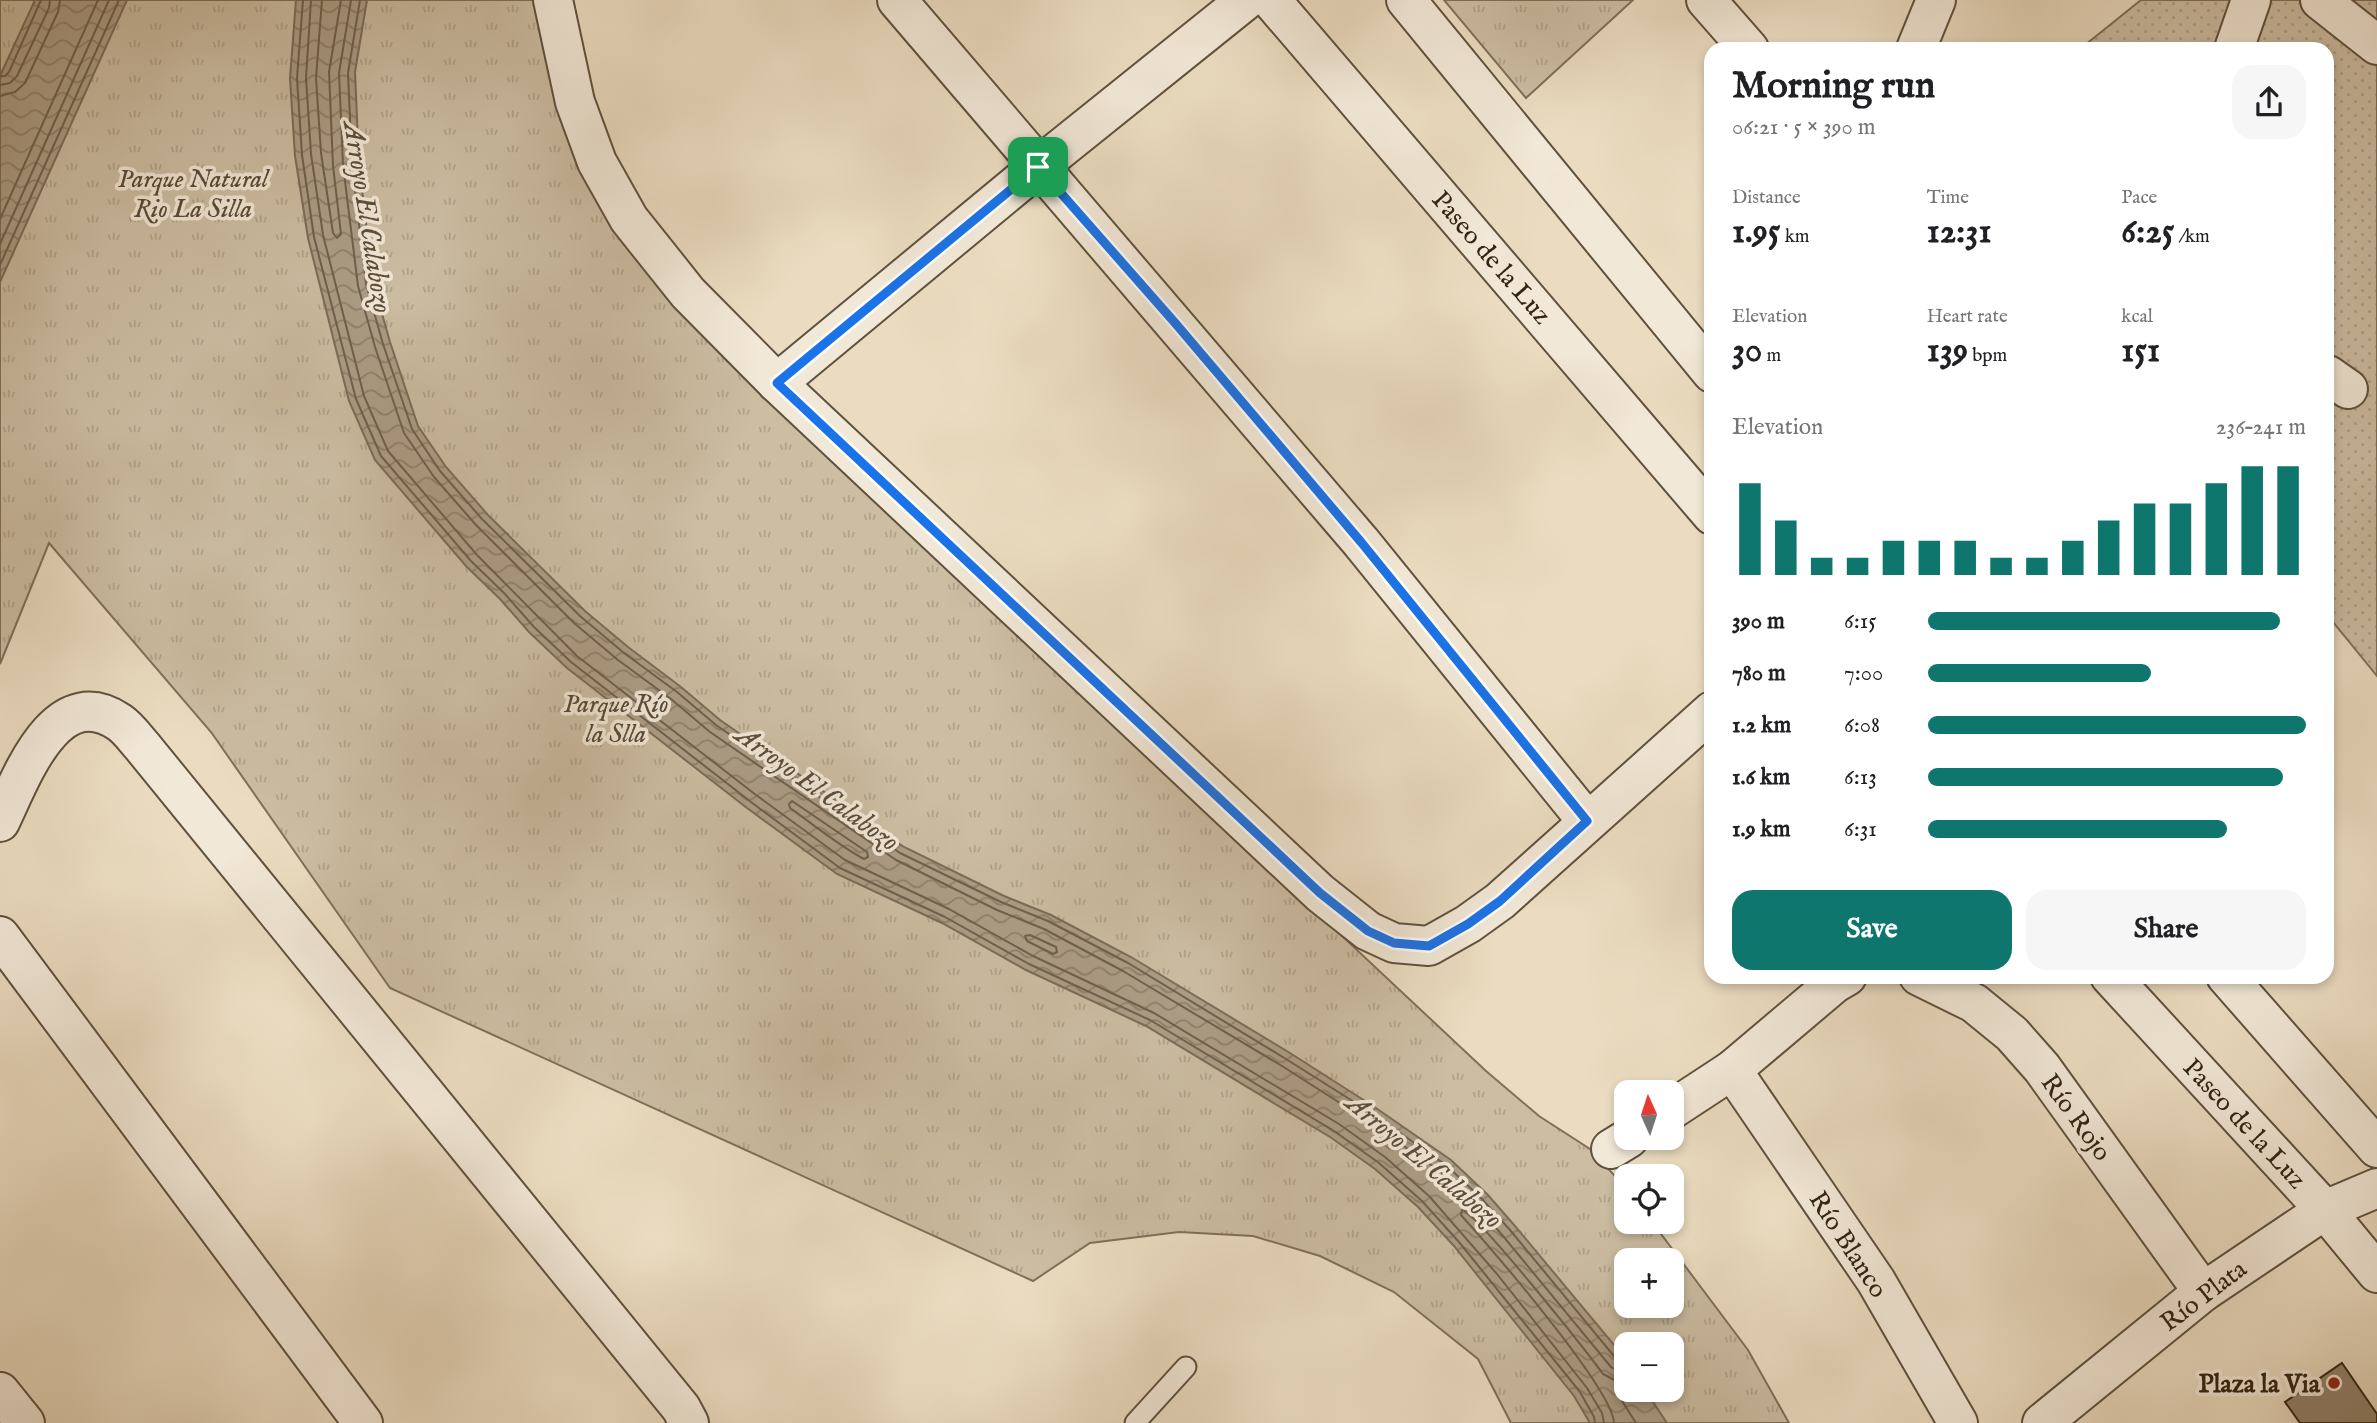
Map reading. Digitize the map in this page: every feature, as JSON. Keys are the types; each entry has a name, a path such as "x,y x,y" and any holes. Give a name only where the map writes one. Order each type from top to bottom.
{"street":[{"path":"553,0 575,102 597,162 629,219 688,293 777,383 1320,893 1368,931 1394,943 1429,946 1468,924 1500,901 1704,718"},
{"path":"897,0 1361,542 1587,821"},
{"path":"777,383 1038,167 1246,0"},
{"name":"Paseo de la Luz","path":"1271,0 1704,506"},
{"path":"1406,0 1704,363"},
{"path":"1706,0 1743,42"},
{"path":"1919,42 1936,0"},
{"path":"2236,42 2251,0"},
{"path":"2320,0 2377,45"},
{"path":"0,822 45,736 59,722 72,715 89,713 106,715 121,723 681,1408 689,1423"},
{"path":"0,936 363,1423"},
{"path":"1684,1101 1732,1070 1834,984"},
{"name":"Río Rojo","path":"1935,984 1973,1003 2019,1043 2042,1068 2203,1292"},
{"name":"Paseo de la Luz","path":"2117,984 2325,1210 2377,1273"},
{"path":"2233,984 2377,1148"},
{"name":"Río Blanco","path":"1732,1070 1876,1281 1958,1423"},
{"name":"Río Plata","path":"2042,1423 2203,1292 2325,1210 2377,1188"},
{"path":"0,1392 25,1423"}],"lane":[{"path":"1135,1423 1186,1367"}],"green space":[{"name":"Parque Río la Slla","path":"0,0 539,0 576,145 990,606 1486,1071 1539,1116 1590,1149 1614,1175 1614,1234 1661,1234 1672,1248 1614,1248 1614,1318 1684,1318 1684,1265 1748,1350 1789,1423 1511,1423 1478,1359 1394,1292 1320,1256 1253,1236 1179,1232 1090,1243 1033,1281 390,988 211,732 49,543 0,664"},
{"path":"1444,0 1633,0 1526,98"},
{"path":"2141,0 2377,0 2377,676 2334,623 2334,42 2089,42"}],"water":[{"path":"35,0 127,0 0,282 0,76"},
{"name":"Arroyo El Calabozo","path":"296,0 367,0 355,72 359,164 373,282 418,426 446,467 488,515 585,611 720,720 904,847 1004,896 1051,915 1131,957 1290,1053 1451,1160 1488,1195 1614,1345 1614,1402 1653,1402 1667,1423 1590,1423 1574,1396 1454,1246 1418,1207 1375,1169 1330,1137 1146,1026 1026,970 942,923 837,874 747,808 567,668 529,632 466,566 375,460 349,401 308,238 295,156 290,78"}],"building":[{"name":"Plaza la Via","path":"2342,1363 2377,1414 2377,1423 2300,1423 2285,1402"}],"place":[{"name":"Plaza la Via","path":"2334,1383"}],"route":[{"path":"1038,167 1361,542 1587,821 1500,901 1468,924 1429,946 1394,943 1368,931 1320,893 777,383 1038,167"}],"park label":[{"name":"Parque Natural Rio La Silla","path":"193,193"}]}
